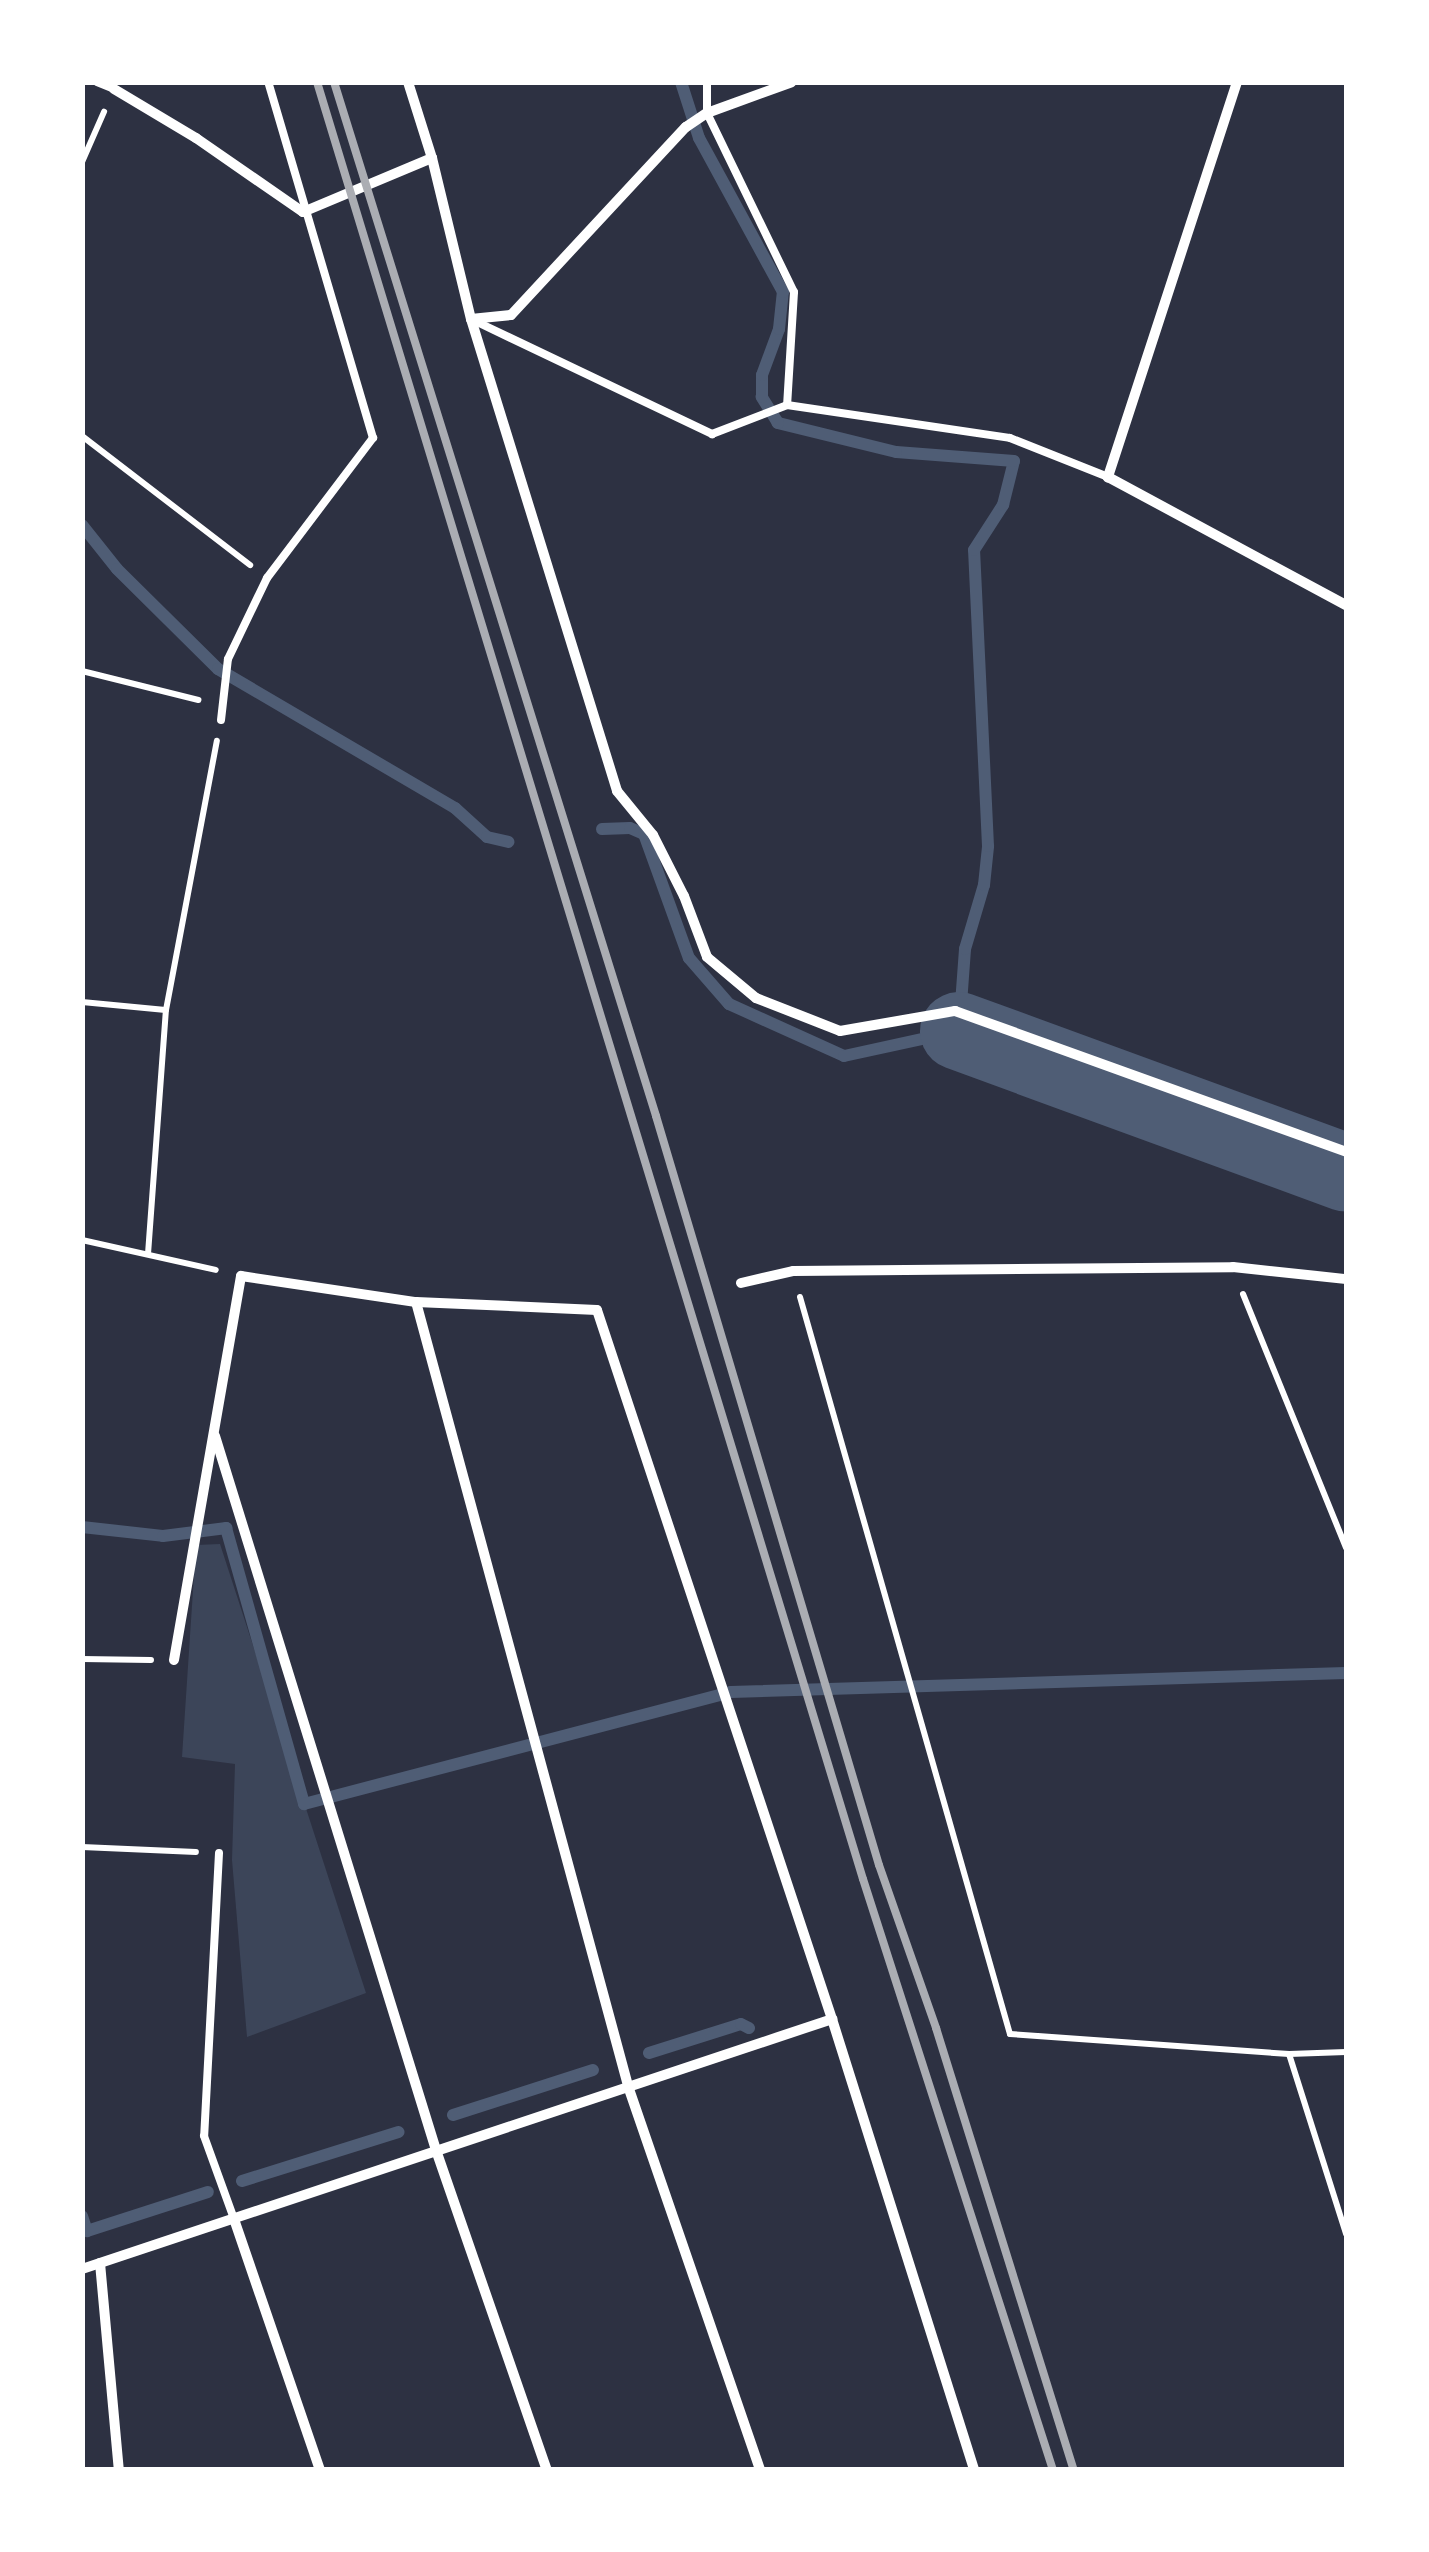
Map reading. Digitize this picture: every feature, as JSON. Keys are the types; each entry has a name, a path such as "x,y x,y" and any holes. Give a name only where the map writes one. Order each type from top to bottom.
{"street":[{"path":"408,82 432,158 471,318 616,791 653,834 684,896 706,958 756,998 840,1031 955,1011 1346,1152"},
{"path":"471,318 512,316 686,127 702,116 792,82"},
{"path":"1237,82 1108,476 1346,606"},
{"path":"114,89 196,138 303,212 432,158"},
{"path":"741,1283 793,1272 1232,1267 1346,1279"},
{"path":"174,1660 241,1276 416,1302 597,1310 832,2020 974,2470"},
{"path":"416,1302 629,2089 760,2470"},
{"path":"213,1430 437,2153 546,2470"},
{"path":"82,2269 832,2020"},
{"path":"234,2219 320,2470"},
{"path":"100,2264 119,2470"}],"lane":[{"path":"97,82 114,89"},
{"path":"221,720 222,684 228,660 267,578 374,438 303,212 268,82"},
{"path":"707,82 702,116 794,292 787,405"},
{"path":"471,318 712,434 787,405 1010,438 1108,476"},
{"path":"219,1853 204,2136 234,2219"}],"path":[{"path":"82,162 114,89"},
{"path":"82,436 267,578"},
{"path":"82,670 220,706"},
{"path":"148,1254 166,1010 221,720"},
{"path":"82,1002 166,1010"},
{"path":"82,1240 241,1276"},
{"path":"1232,1267 1346,1548"},
{"path":"793,1272 1010,2034 1288,2054 1346,2052"},
{"path":"82,1660 174,1660"},
{"path":"82,1846 219,1853"},
{"path":"1288,2054 1346,2234"}],"shaded area":[{"path":"220,1544 366,1993 247,2037 232,1860 235,1764 182,1757 196,1545"}],"waterway":[{"path":"602,829 630,828 644,834 689,958 729,1004 844,1056 959,1031 965,949 984,885 988,846 974,550 1003,505 1014,461 896,452 778,423 762,397 762,375 779,329 783,292 699,138 681,82"},
{"path":"82,525 117,569 218,669 455,808 487,837 508,842"},
{"path":"959,1031 1346,1173"},
{"path":"82,1527 163,1536 226,1528 304,1804 731,1692 1346,1673"},
{"path":"649,2053 741,2024 749,2028"},
{"path":"453,2115 593,2070"},
{"path":"242,2181 398,2132"},
{"path":"82,2216 87,2231 208,2192"}],"railway":[{"path":"317,82 863,1879 1053,2470"},
{"path":"334,82 656,1116 879,1865 936,2028 1074,2470"}]}
